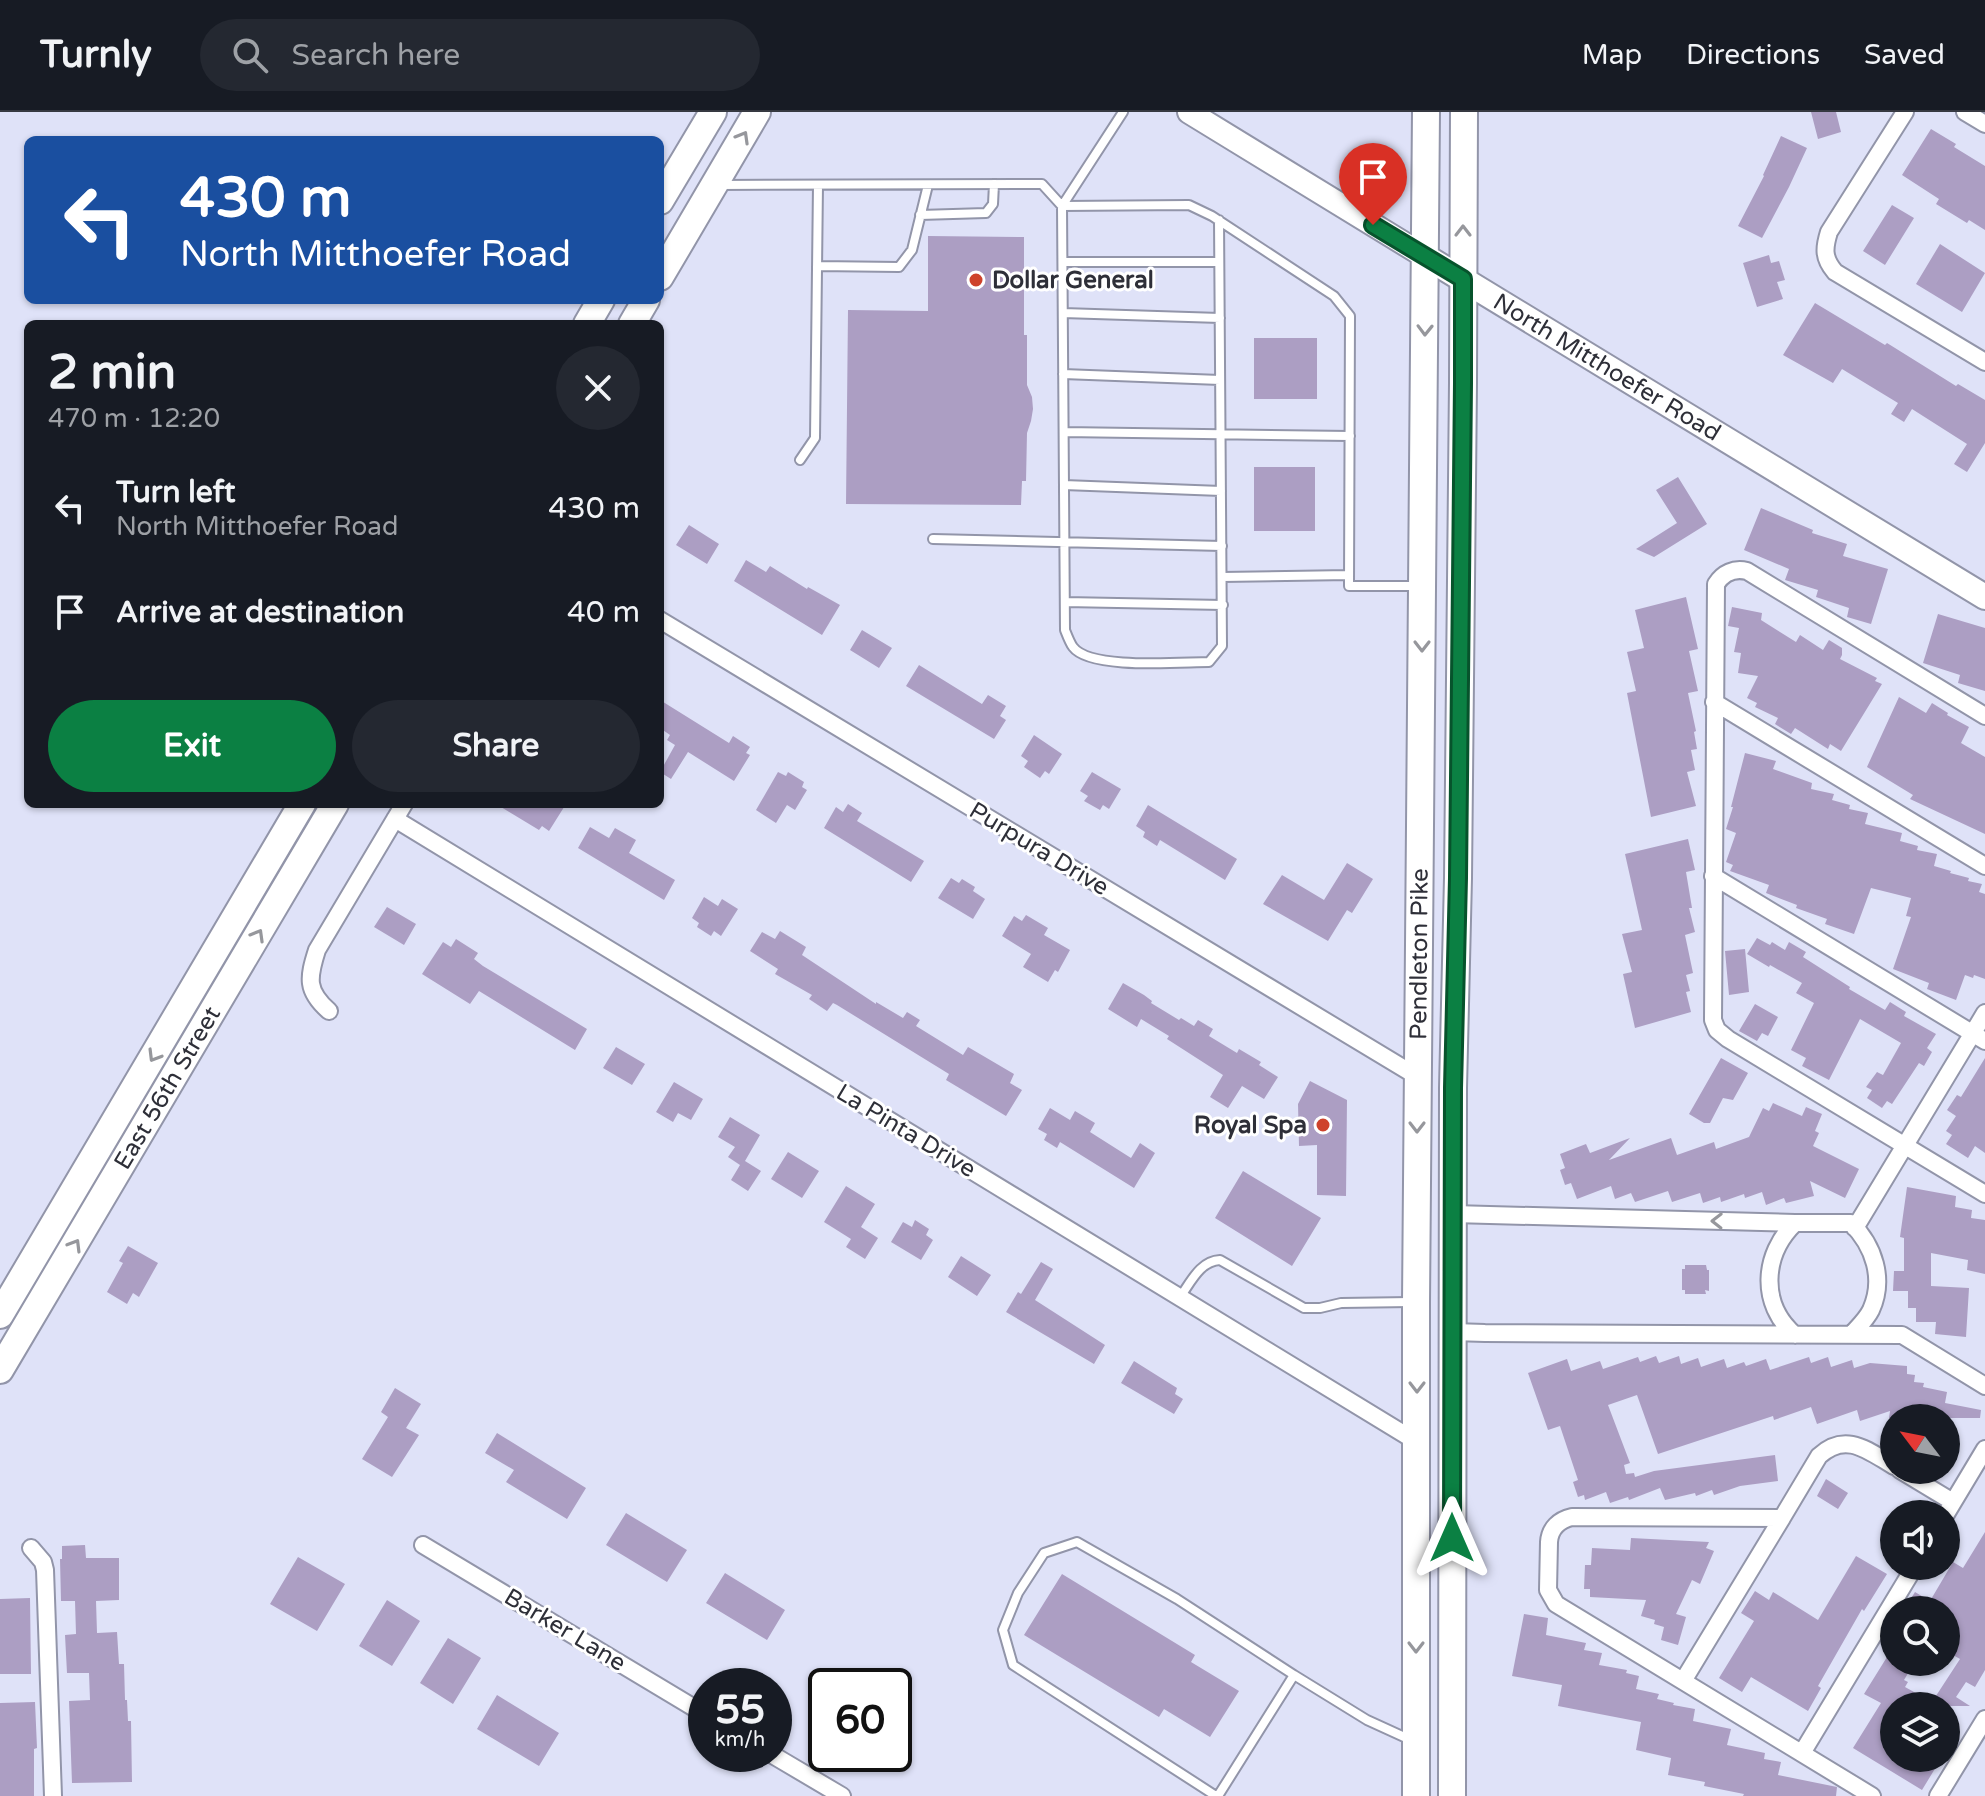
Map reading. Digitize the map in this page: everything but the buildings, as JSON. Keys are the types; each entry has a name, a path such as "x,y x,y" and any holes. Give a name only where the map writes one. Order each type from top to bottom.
{"main road":[{"path":"664,194 713,112"},
{"path":"664,270 757,112"},
{"name":"Pendleton Pike","path":"1416,1796 1416,1302 1426,112"},
{"name":"Pendleton Pike","path":"1452,1796 1453,1088 1458,878 1464,112"},
{"name":"North Mitthoefer Road","path":"1426,257 1985,597"},
{"name":"East 56th Street","path":"0,1315 300,808"},
{"name":"East 56th Street","path":"0,1370 333,808"}],"street":[{"name":"North Mitthoefer Road","path":"1189,112 1426,257"},
{"path":"1905,112 1829,232 1825,244 1828,262 1835,272 1985,362"},
{"path":"1965,112 1985,124"},
{"path":"1985,716 1750,573 1737,570 1719,579 1715,589 1712,1012 1717,1030 1985,1194"},
{"name":"Purpura Drive","path":"664,622 1418,1077"},
{"path":"1714,702 1985,866"},
{"path":"329,1011 319,1003 310,984 317,950 402,808"},
{"name":"La Pinta Drive","path":"395,819 1417,1442"},
{"path":"1713,876 1979,1037"},
{"path":"1855,1228 1904,1145 1979,1037 1985,1013"},
{"path":"1453,1214 1851,1223 1871,1250 1877,1284 1871,1310 1851,1335"},
{"path":"1795,1223 1776,1248 1770,1271 1770,1292 1776,1310 1795,1335"},
{"path":"1453,1332 1902,1335 1985,1386"},
{"path":"1683,1681 1823,1453 1839,1444 1853,1444 1880,1458"},
{"path":"1954,1500 1985,1449"},
{"path":"1918,1484 1939,1500"},
{"path":"1782,1518 1572,1517 1561,1520 1549,1535 1548,1590 1556,1604 1872,1796"},
{"name":"Barker Lane","path":"423,1545 688,1704"},
{"path":"31,1548 41,1558 45,1570 53,1796"},
{"path":"1802,1753 1907,1580"},
{"path":"1938,1796 1985,1719"},
{"path":"792,1766 842,1796"}],"lane":[{"path":"1123,112 1062,206 1065,630 1073,648 1087,658 1116,662 1209,662 1222,646 1219,220"},
{"path":"920,215 986,213 993,204 994,184"},
{"path":"714,185 1042,184 1062,206 1189,205 1219,220 1334,296 1350,316 1349,586 1423,586"},
{"path":"800,460 815,438 818,185"},
{"path":"817,266 899,267 912,250 928,185"},
{"path":"1063,262 1219,262"},
{"path":"1063,313 1220,318"},
{"path":"1063,374 1220,380"},
{"path":"1064,432 1350,436"},
{"path":"1064,485 1221,491"},
{"path":"933,539 1222,546"},
{"path":"1222,577 1349,575"},
{"path":"1065,602 1223,605"},
{"path":"1179,1298 1203,1265 1220,1260 1304,1308 1341,1303 1416,1302"},
{"path":"1294,1675 1217,1796 1013,1665 1003,1630 1018,1593 1044,1553 1077,1542 1177,1599 1367,1720 1416,1742"}],"place":[{"name":"Dollar General","path":"976,280"},
{"name":"Royal Spa","path":"1323,1125"}],"route":[{"path":"1373,225 1463,279 1458,878 1453,1088 1452,1538"}]}
